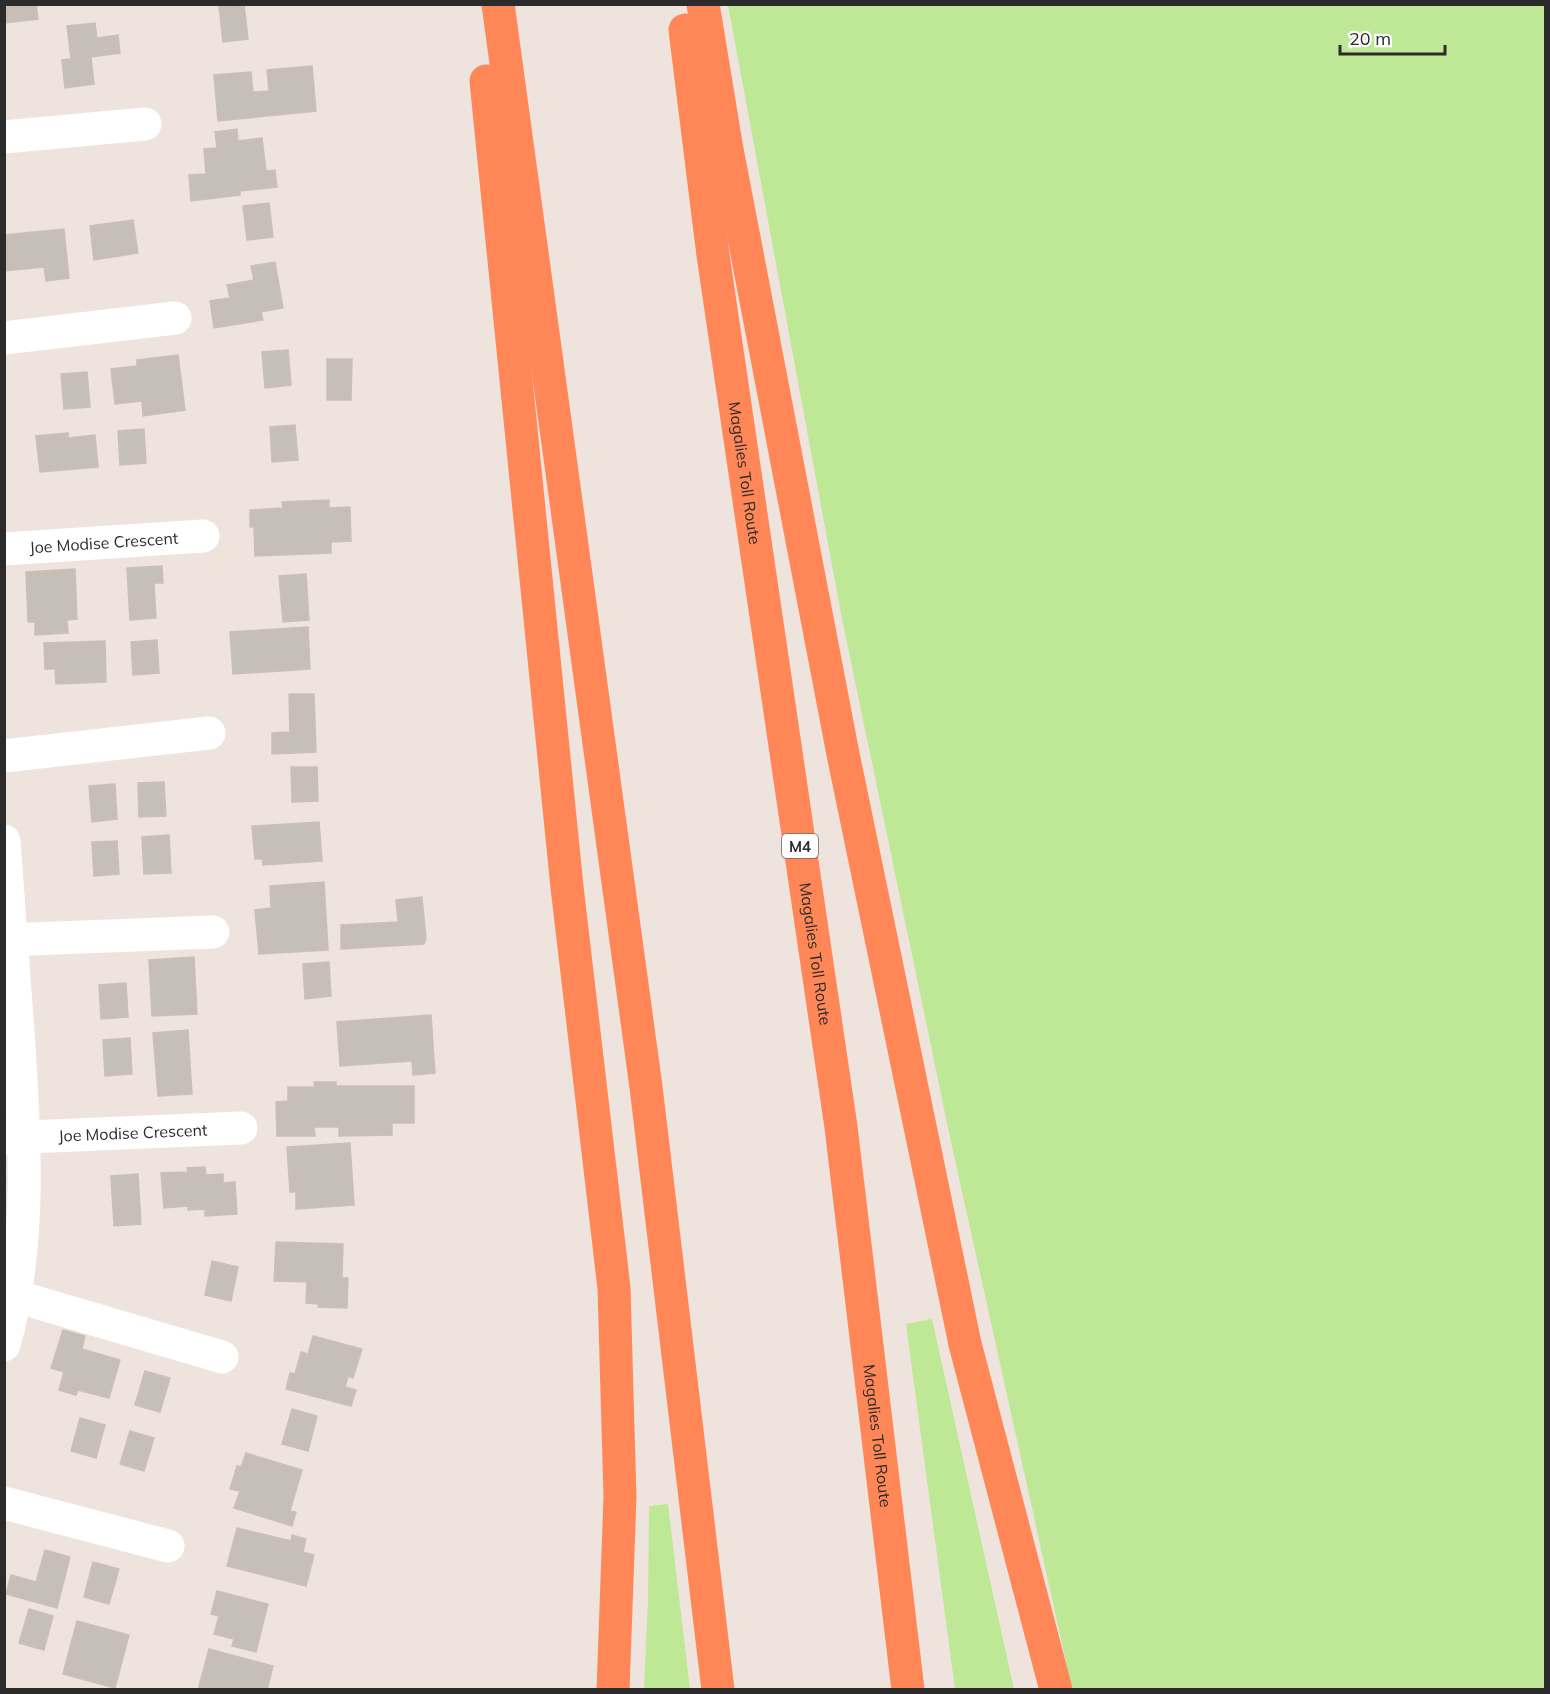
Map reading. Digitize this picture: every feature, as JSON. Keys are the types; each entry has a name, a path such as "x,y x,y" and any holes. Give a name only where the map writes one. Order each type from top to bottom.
{"highway":[{"path":"479,4 567,887 614,1288 620,1497 613,1689"},
{"path":"498,4 646,1086 718,1689"},
{"name":"Magalies Toll Route","path":"682,4 713,255 841,1127 908,1689"},
{"path":"703,4 726,144 843,754 965,1344 1056,1689"}],"street":[{"path":"4,137 145,124"},
{"path":"4,338 175,318"},
{"name":"Joe Modise Crescent","path":"4,549 203,536"},
{"path":"4,756 209,734"},
{"path":"4,841 14,1137 25,1183 15,1296 12,1319 4,1345"},
{"path":"8,940 213,932"},
{"name":"Joe Modise Crescent","path":"14,1137 241,1128"},
{"path":"15,1296 222,1357"},
{"path":"4,1503 168,1546"}],"green space":[{"path":"728,5 1545,5 1545,1689 1072,1689 951,1142 842,619"},
{"path":"932,1319 1014,1689 955,1689 906,1324"},
{"path":"668,1504 690,1689 644,1689 649,1506"}],"building":[{"path":"4,4 36,4 38,19 4,23"},
{"path":"244,4 248,39 223,42 219,7"},
{"path":"95,23 97,38 118,35 120,53 91,57 94,84 65,88 62,60 71,59 67,26"},
{"path":"312,66 316,111 218,121 214,75 251,72 253,92 269,91 267,70"},
{"path":"237,129 238,141 262,138 266,171 275,170 277,187 240,191 240,195 191,201 189,175 206,174 204,149 217,148 215,132"},
{"path":"269,203 273,237 247,240 243,206"},
{"path":"133,220 138,253 94,260 90,226"},
{"path":"64,229 69,278 46,281 44,267 4,271 4,235"},
{"path":"275,262 283,308 261,312 263,320 214,328 210,301 230,298 227,285 254,280 251,266"},
{"path":"288,350 291,385 265,388 262,352"},
{"path":"178,355 185,410 143,416 142,401 115,404 111,369 137,366 137,360"},
{"path":"327,359 352,359 351,400 327,400"},
{"path":"87,372 90,407 64,409 61,374"},
{"path":"295,425 298,460 272,462 270,427"},
{"path":"144,429 146,463 120,465 118,431"},
{"path":"68,433 68,438 95,435 98,467 40,472 36,436"},
{"path":"329,500 329,508 350,507 351,541 331,542 331,553 255,556 254,527 250,527 250,510 283,508 282,502"},
{"path":"162,566 163,583 154,583 156,618 130,620 127,568"},
{"path":"75,569 77,619 67,620 68,633 35,635 35,622 28,622 26,572"},
{"path":"306,574 309,620 283,622 279,576"},
{"path":"308,627 310,669 233,674 230,632"},
{"path":"157,640 159,673 133,675 131,642"},
{"path":"105,641 106,682 56,684 55,669 45,669 44,643"},
{"path":"289,694 314,694 316,752 272,754 272,733 290,732"},
{"path":"291,767 317,767 318,801 292,802"},
{"path":"164,782 166,816 139,817 138,783"},
{"path":"115,784 117,819 92,822 89,786"},
{"path":"319,822 322,861 263,865 262,859 255,859 252,826"},
{"path":"169,835 171,873 144,874 142,837"},
{"path":"117,841 119,874 94,876 92,842"},
{"path":"324,882 328,950 259,954 255,910 271,908 270,886"},
{"path":"422,897 426,939 424,944 341,949 341,925 398,922 396,900"},
{"path":"194,957 197,1014 152,1016 149,960"},
{"path":"329,962 331,996 305,999 303,964"},
{"path":"126,983 128,1017 101,1019 99,985"},
{"path":"431,1015 435,1073 413,1075 412,1061 340,1066 337,1022"},
{"path":"188,1030 192,1094 158,1096 153,1033"},
{"path":"130,1038 132,1074 105,1076 103,1040"},
{"path":"314,1082 336,1082 336,1086 414,1086 414,1123 392,1123 392,1135 339,1136 339,1127 314,1127 315,1136 277,1136 276,1102 288,1101 288,1087 315,1087"},
{"path":"350,1143 354,1205 296,1209 296,1192 290,1192 287,1147"},
{"path":"205,1167 206,1175 223,1174 223,1183 235,1182 237,1214 205,1216 205,1209 188,1210 188,1206 164,1208 161,1173 188,1172 187,1168"},
{"path":"138,1174 141,1224 114,1226 111,1176"},
{"path":"276,1242 343,1244 342,1278 348,1278 347,1308 318,1307 319,1304 306,1303 307,1282 274,1281"},
{"path":"212,1261 238,1267 231,1301 205,1295"},
{"path":"63,1330 85,1336 82,1349 120,1360 109,1398 78,1390 76,1395 59,1390 64,1372 51,1368"},
{"path":"313,1336 362,1349 353,1378 348,1376 345,1387 356,1390 351,1406 286,1389 290,1373 295,1374 301,1352 308,1354"},
{"path":"145,1371 170,1378 160,1412 135,1405"},
{"path":"292,1409 317,1416 308,1451 282,1444"},
{"path":"80,1418 105,1425 96,1458 71,1451"},
{"path":"130,1431 154,1438 144,1471 120,1464"},
{"path":"246,1453 302,1470 290,1511 296,1512 292,1526 234,1508 240,1491 230,1489 237,1466 241,1467"},
{"path":"237,1528 291,1541 292,1535 306,1539 303,1552 314,1555 306,1586 227,1566"},
{"path":"45,1550 70,1557 57,1608 6,1594 11,1575 36,1582"},
{"path":"93,1562 119,1569 109,1604 84,1597"},
{"path":"217,1591 268,1604 256,1652 232,1646 234,1639 214,1634 219,1616 211,1614"},
{"path":"29,1609 53,1616 44,1650 19,1643"},
{"path":"77,1621 129,1635 115,1688 63,1674"},
{"path":"209,1649 273,1666 267,1690 198,1690"}]}
